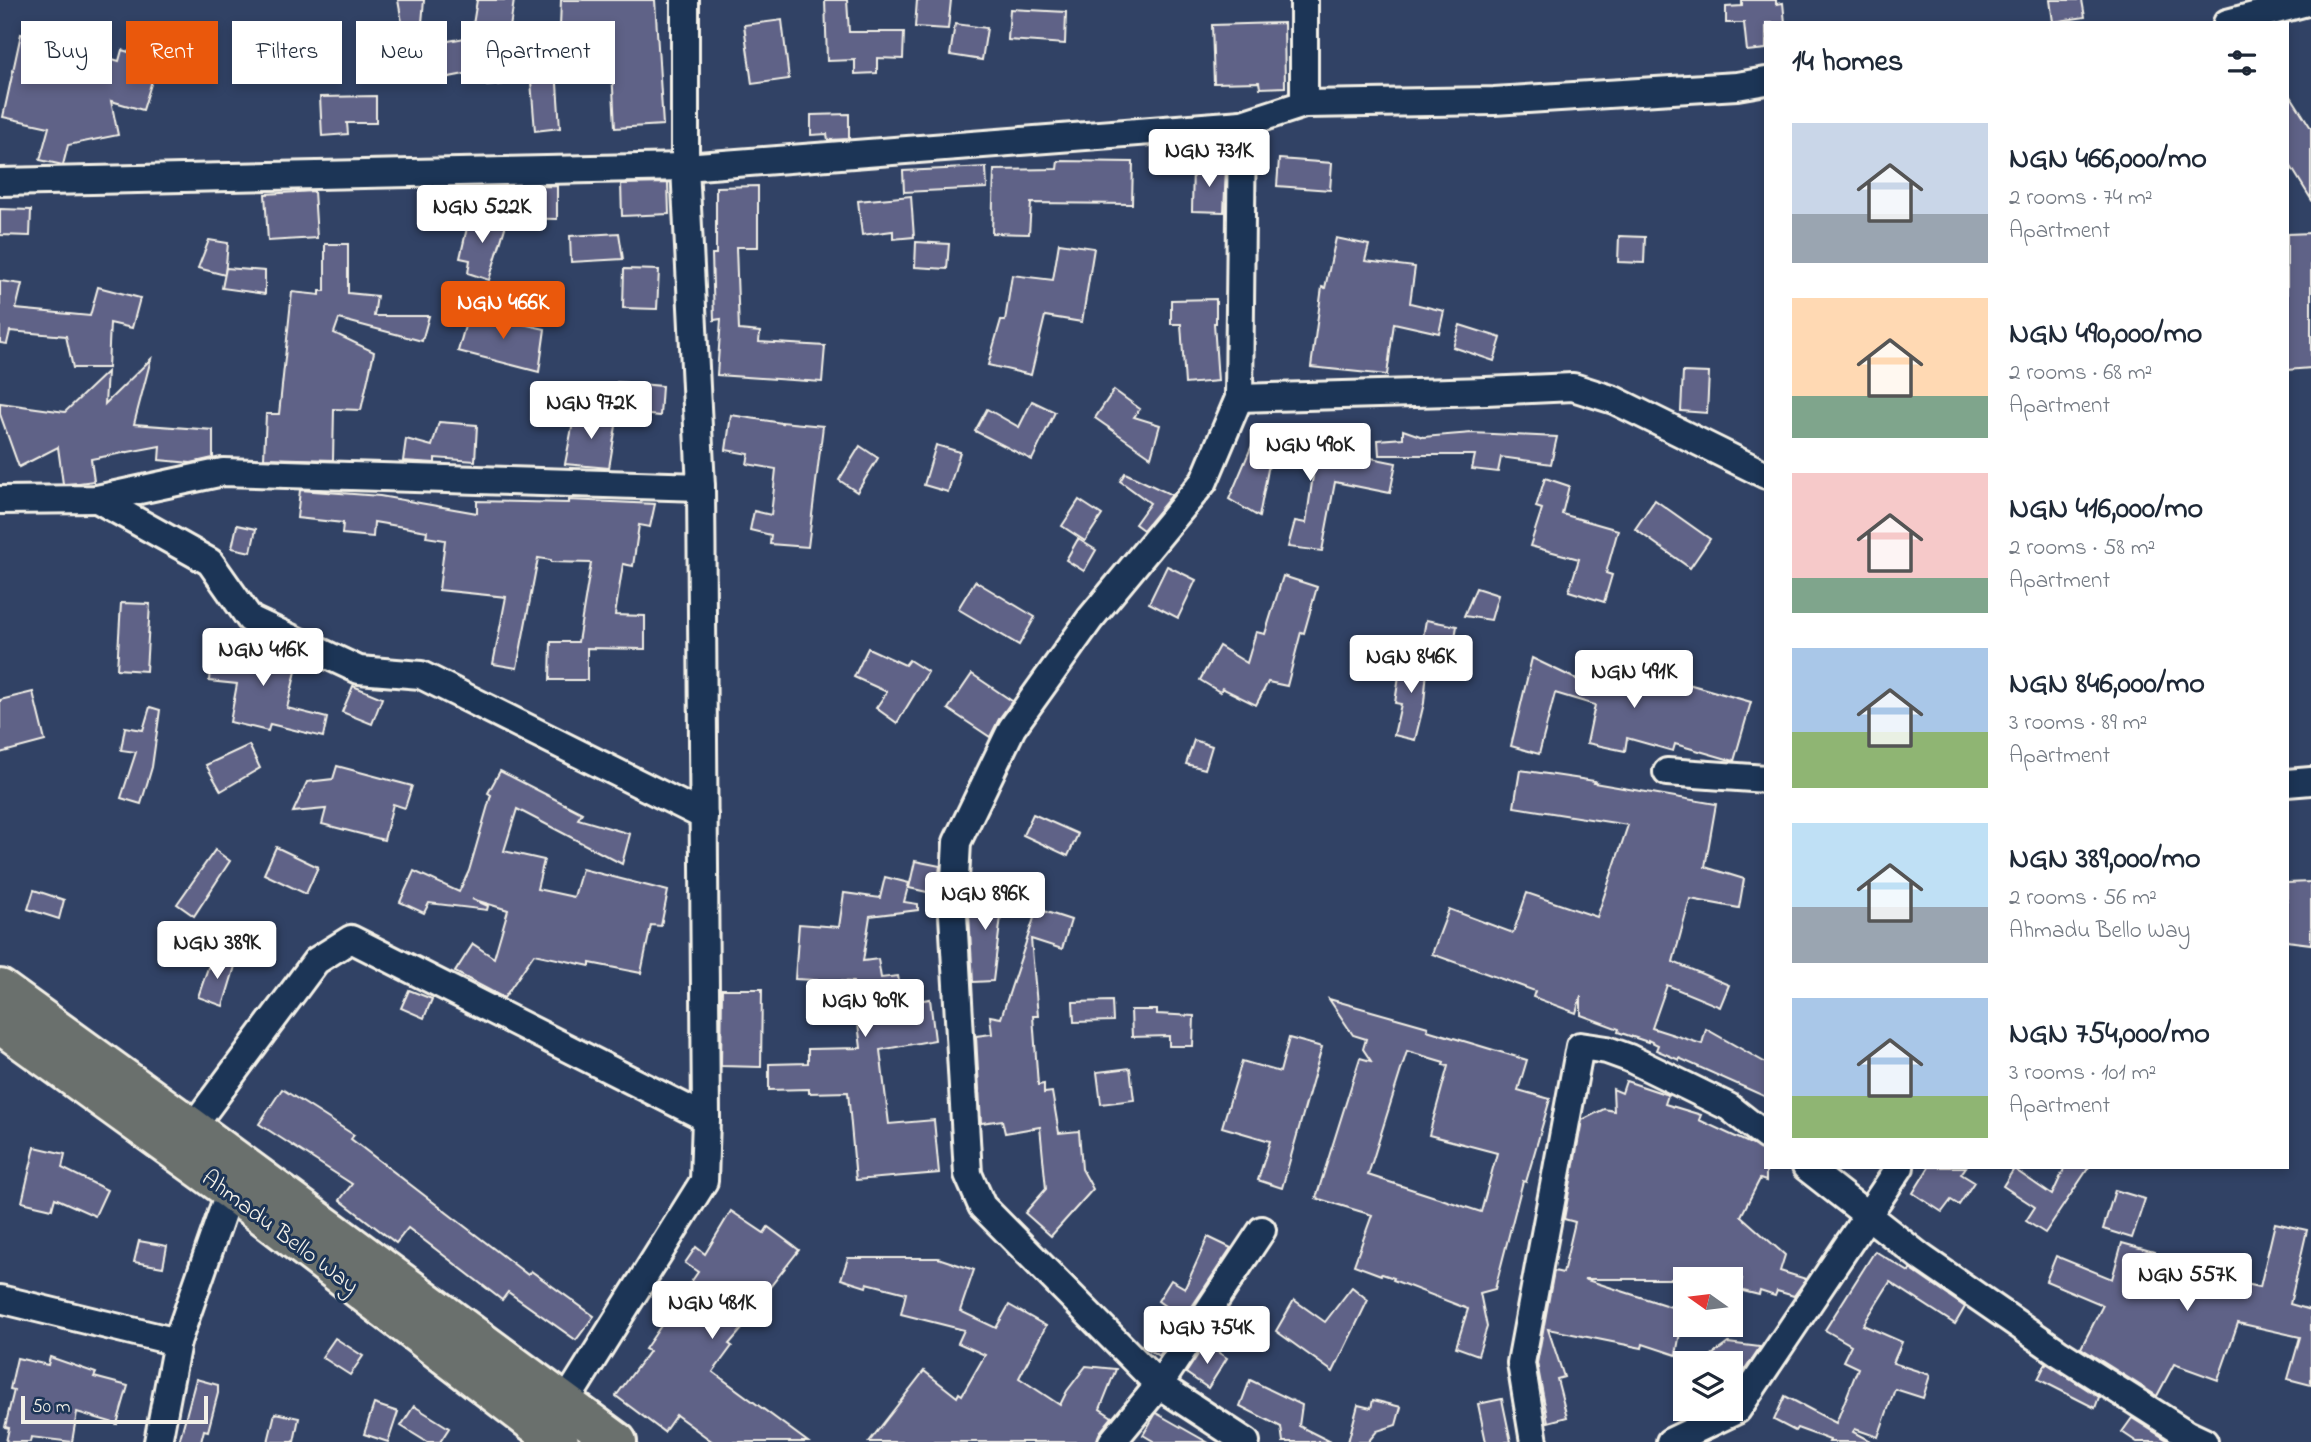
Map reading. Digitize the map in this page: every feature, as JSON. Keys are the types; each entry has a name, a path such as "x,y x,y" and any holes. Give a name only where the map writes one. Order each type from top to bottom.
{"main road":[{"path":"0,989 617,1442"},
{"name":"Ahmadu Bello Way","path":"0,1024 230,1191 559,1442"}],"street":[{"path":"565,1403 704,1181 706,1118 701,487 685,167 685,0"},
{"path":"1304,0 1304,104"},
{"path":"2235,21 2311,1"},
{"path":"0,182 685,167 1242,124 1304,104 1493,102 1737,86 1764,81"},
{"path":"1242,124 1239,398 1204,481 1090,619 1012,728 957,842 953,915 968,1174 982,1206 1159,1385 1246,1442"},
{"path":"1239,398 1573,387 1614,400 1764,474"},
{"path":"0,500 97,499 223,472 701,487"},
{"path":"97,499 210,562 250,619 359,670 421,675 704,816"},
{"path":"1667,772 1764,779"},
{"path":"2289,783 2311,781"},
{"path":"192,1128 316,961 351,939 706,1118"},
{"path":"1534,1442 1521,1363 1580,1046 1607,1050 1629,1058 1729,1107 1764,1134"},
{"path":"1809,1169 1922,1258 2058,1352 2187,1434 2204,1442"},
{"path":"1670,1442 1737,1410 1899,1169"},
{"path":"158,1442 177,1342 230,1191"},
{"path":"1112,1442 1159,1385 1262,1230"},
{"path":"0,1298 177,1342"}],"building":[{"path":"398,0 424,0 422,21 402,21"},
{"path":"477,0 514,0 511,21 474,21"},
{"path":"561,0 655,0 663,125 615,128 613,84 615,84 615,21 560,21"},
{"path":"825,0 847,0 849,32 904,32 903,59 877,58 877,73 855,74 855,60 827,61"},
{"path":"917,0 951,0 948,29 915,27"},
{"path":"1742,0 1776,0 1776,4 1783,3 1785,21 1764,21 1764,49 1747,51 1744,23 1726,23 1726,7 1742,6"},
{"path":"2050,0 2082,0 2085,17 2053,21"},
{"path":"1010,9 1066,12 1065,44 1008,40"},
{"path":"782,20 789,79 752,84 744,25"},
{"path":"1284,23 1285,87 1260,88 1259,82 1214,83 1212,25"},
{"path":"955,24 987,28 982,60 950,55"},
{"path":"21,34 21,84 112,84 112,59 119,61 122,50 126,51 126,84 151,84 143,110 111,101 118,135 68,145 63,165 40,160 49,127 3,117"},
{"path":"461,39 461,75 447,77 447,41"},
{"path":"531,84 557,84 560,128 535,131"},
{"path":"2289,93 2311,128 2311,199 2289,163"},
{"path":"376,96 376,123 347,123 348,134 322,136 320,97"},
{"path":"849,114 849,139 828,140 827,134 811,135 811,115"},
{"path":"1279,159 1332,163 1330,190 1277,186"},
{"path":"1058,161 1133,162 1132,204 1031,203 1029,234 992,233 994,170 1057,169"},
{"path":"1193,165 1226,167 1224,212 1192,211"},
{"path":"986,167 987,188 904,192 903,171"},
{"path":"668,183 669,214 622,216 621,184"},
{"path":"557,186 557,219 506,218 505,187"},
{"path":"758,186 758,247 736,247 739,330 760,332 759,342 825,346 822,382 717,375 721,319 714,320 712,254 716,254 716,187"},
{"path":"314,191 317,238 268,241 265,194"},
{"path":"911,196 914,237 893,239 893,231 862,235 858,201"},
{"path":"0,209 31,210 30,236 0,235"},
{"path":"470,215 507,221 489,280 468,273 470,260 460,258"},
{"path":"619,233 623,259 571,262 570,236"},
{"path":"2311,233 2311,368 2289,370 2289,234"},
{"path":"1619,236 1645,237 1644,263 1618,262"},
{"path":"1336,238 1369,245 1365,261 1415,267 1410,303 1444,311 1439,333 1394,323 1387,375 1311,367 1322,287 1325,288"},
{"path":"209,240 228,243 225,275 198,268"},
{"path":"916,242 949,244 947,269 915,267"},
{"path":"1059,243 1094,248 1082,322 1045,316 1031,375 988,365 1001,320 1005,321 1012,275 1053,280"},
{"path":"325,244 348,244 348,293 377,296 374,316 429,316 422,341 339,319 334,333 374,352 361,410 334,409 333,460 264,458 266,414 279,414 292,292 320,295 320,291 325,291"},
{"path":"226,268 265,271 265,294 222,288"},
{"path":"624,269 659,270 657,309 623,308"},
{"path":"0,281 22,284 16,309 90,316 98,287 140,298 132,328 110,323 108,368 73,368 66,336 10,331 7,344 0,343"},
{"path":"1216,299 1214,323 1218,381 1185,384 1181,324 1171,324 1171,300"},
{"path":"469,312 545,329 539,372 458,351"},
{"path":"1460,325 1501,338 1494,361 1453,347"},
{"path":"151,359 134,424 213,430 213,458 191,463 159,460 160,446 91,459 94,481 63,484 58,447 19,467 0,414 0,403 65,412 107,372 105,404"},
{"path":"1683,372 1709,373 1707,413 1681,411"},
{"path":"617,382 662,386 660,416 614,412"},
{"path":"1114,390 1140,409 1134,417 1160,425 1151,457 1095,418"},
{"path":"1032,401 1055,412 1032,460 975,431 987,409 1019,427"},
{"path":"575,412 617,420 609,468 565,464"},
{"path":"731,415 823,426 808,547 770,544 771,535 750,530 754,511 771,515 776,469 747,464 749,454 726,450"},
{"path":"439,422 477,425 475,461 435,458 435,463 403,461 406,439 432,446"},
{"path":"1403,430 1423,437 1472,433 1557,437 1551,464 1501,457 1498,472 1472,469 1475,455 1379,455 1378,440 1403,438"},
{"path":"1253,443 1342,447 1341,452 1396,463 1390,493 1335,482 1322,551 1288,547 1295,521 1306,523 1315,462 1269,464 1259,517 1229,499"},
{"path":"936,445 960,452 948,492 924,485"},
{"path":"860,446 878,458 857,492 839,480"},
{"path":"1125,473 1172,495 1143,530 1135,524 1150,503 1120,481"},
{"path":"1545,478 1569,486 1562,514 1618,530 1606,573 1612,575 1604,602 1569,591 1579,559 1530,546 1542,509 1536,507"},
{"path":"300,490 380,496 477,513 477,501 569,503 569,500 655,504 650,527 639,525 633,566 623,564 615,615 645,616 645,649 587,648 587,680 550,680 551,642 578,642 591,563 551,562 538,558 517,668 493,664 506,597 439,590 445,540 426,537 427,531 374,522 373,537 342,534 343,523 297,518"},
{"path":"1079,500 1102,515 1085,541 1062,526"},
{"path":"1655,500 1710,539 1690,568 1635,529"},
{"path":"237,525 256,529 251,552 232,548"},
{"path":"1078,539 1096,550 1084,571 1066,560"},
{"path":"1167,566 1196,580 1178,618 1149,603"},
{"path":"1283,576 1317,587 1304,633 1301,632 1287,686 1268,682 1256,705 1222,688 1220,692 1200,680 1219,646 1247,663 1256,632 1265,634"},
{"path":"975,581 1035,617 1019,645 958,609"},
{"path":"1476,588 1498,595 1491,620 1464,616"},
{"path":"121,603 150,604 146,671 117,669"},
{"path":"1426,620 1457,626 1452,654 1421,649"},
{"path":"248,636 299,659 287,708 327,718 323,737 270,724 268,731 230,722 237,684 209,681 212,650 244,653"},
{"path":"868,648 905,665 909,660 928,672 897,723 876,708 887,692 854,677"},
{"path":"1402,655 1428,659 1424,703 1415,740 1394,735 1401,704 1395,703"},
{"path":"1589,656 1654,674 1651,688 1660,676 1751,702 1734,761 1675,744 1673,751 1627,738 1625,751 1587,743 1595,705 1555,693 1539,754 1511,746 1532,658 1582,682"},
{"path":"972,674 1012,701 990,737 948,709"},
{"path":"353,686 382,698 372,724 342,712"},
{"path":"33,692 45,741 0,753 0,700"},
{"path":"150,707 160,710 152,767 141,804 121,798 136,752 121,750 125,727 143,730"},
{"path":"1194,740 1212,746 1205,769 1186,764"},
{"path":"249,745 260,768 221,791 206,765"},
{"path":"337,766 412,786 405,808 393,804 384,840 322,824 326,809 293,812 307,782 333,779"},
{"path":"1520,770 1716,804 1705,867 1744,879 1739,908 1690,899 1673,962 1729,985 1720,1007 1667,985 1652,1028 1702,1044 1706,1029 1764,1062 1764,1096 1656,1050 1658,1045 1648,1040 1618,1032 1619,1029 1581,1015 1581,996 1576,1013 1533,997 1535,991 1432,954 1449,909 1513,933 1527,893 1597,917 1628,825 1514,807"},
{"path":"500,771 582,813 578,819 630,834 622,864 517,809 504,851 544,860 537,889 574,897 582,869 668,891 661,926 651,925 641,973 534,954 504,998 455,972 473,944 494,958 508,910 472,899 488,906 487,910 429,903 424,913 400,902 414,871 459,892 469,871 491,795 488,793"},
{"path":"1033,814 1078,834 1068,856 1023,835"},
{"path":"276,847 318,867 306,894 264,874"},
{"path":"215,850 230,861 194,916 177,904"},
{"path":"915,861 940,866 936,894 909,888"},
{"path":"885,877 909,883 904,902 918,904 918,910 870,916 863,961 878,959 881,978 898,976 903,1003 930,999 935,1040 880,1050 889,1124 934,1120 939,1173 856,1180 848,1092 769,1090 769,1064 808,1063 808,1049 861,1048 853,982 795,979 799,924 839,927 844,893 880,898"},
{"path":"2311,882 2311,944 2289,941 2289,883"},
{"path":"970,888 1004,892 993,981 973,982"},
{"path":"34,890 64,900 59,919 28,909"},
{"path":"1037,909 1071,920 1062,949 1031,939 1038,1016 1033,1016 1038,1085 1044,1084 1044,1093 1052,1092 1059,1133 1079,1131 1082,1169 1093,1189 1051,1236 1025,1213 1046,1189 1040,1127 1005,1133 1002,1120 981,1123 976,1036 992,1034 990,1016 1001,1018"},
{"path":"212,956 236,963 223,1006 198,997"},
{"path":"722,989 762,989 761,1067 721,1066"},
{"path":"409,990 432,999 424,1018 401,1008"},
{"path":"1329,999 1428,1027 1427,1030 1527,1060 1518,1090 1550,1099 1526,1182 1523,1181 1495,1289 1480,1293 1487,1327 1478,1355 1456,1347 1468,1309 1393,1280 1394,1278 1354,1265 1372,1215 1316,1198 1360,1058 1371,1061 1363,1049 1366,1039 1353,1035","holes":["1407,1051 1444,1062 1443,1065 1448,1066 1429,1135 1497,1153 1481,1212 1368,1175"]},
{"path":"1112,1001 1113,1021 1074,1022 1073,1002"},
{"path":"1131,1010 1157,1010 1157,1014 1194,1016 1193,1046 1169,1046 1169,1036 1132,1037"},
{"path":"1289,1038 1322,1047 1282,1188 1258,1180 1270,1141 1222,1127 1242,1061 1280,1072"},
{"path":"1130,1068 1134,1100 1101,1104 1097,1072"},
{"path":"1626,1081 1668,1095 1665,1104 1701,1115 1699,1120 1764,1150 1766,1181 1760,1179 1741,1216 1785,1255 1780,1271 1806,1279 1794,1296 1777,1291 1775,1296 1760,1291 1759,1295 1743,1291 1743,1267 1673,1267 1673,1279 1584,1279 1673,1307 1673,1337 1679,1337 1677,1351 1673,1351 1673,1354 1643,1344 1642,1348 1548,1329 1564,1377 1557,1379 1567,1417 1548,1422 1537,1363 1554,1271 1563,1273 1575,1222 1564,1219 1582,1120 1604,1109 1614,1111 1613,1089 1622,1093"},
{"path":"282,1089 354,1135 351,1139 528,1275 531,1271 594,1316 576,1340 508,1292 502,1300 408,1228 396,1243 340,1200 352,1184 259,1124"},
{"path":"35,1147 65,1154 62,1168 107,1190 95,1216 55,1198 52,1209 22,1202"},
{"path":"1928,1169 1965,1169 1961,1174 1974,1182 1959,1205 1951,1200 1942,1212 1913,1193"},
{"path":"2014,1169 2052,1195 2064,1169 2088,1169 2045,1233 2026,1221 2035,1207 2003,1186"},
{"path":"2115,1190 2145,1199 2132,1238 2103,1229"},
{"path":"731,1211 764,1233 768,1227 799,1250 745,1319 748,1322 729,1344 732,1346 713,1372 808,1442 713,1442 676,1415 664,1432 616,1396 649,1351 645,1349 698,1272 685,1263 696,1247 705,1254"},
{"path":"2275,1223 2307,1230 2290,1304 2311,1310 2311,1385 2288,1379 2300,1337 2238,1323 2218,1380 2174,1364 2157,1396 2081,1348 2103,1305 2046,1281 2056,1256 2112,1279 2122,1243 2154,1252 2148,1275 2195,1286 2198,1274 2260,1287"},
{"path":"1208,1237 1231,1248 1159,1356 1142,1345 1165,1306 1158,1301 1171,1280 1185,1288"},
{"path":"139,1241 167,1246 163,1267 134,1262"},
{"path":"1875,1251 1909,1272 1910,1269 1965,1307 1955,1324 1890,1282 1863,1325 1902,1342 1893,1363 1930,1375 1923,1398 1895,1389 1878,1437 1855,1429 1853,1432 1872,1442 1829,1442 1830,1440 1797,1428 1795,1431 1774,1420 1785,1396 1836,1423 1858,1368 1843,1361 1851,1345 1825,1330"},
{"path":"848,1258 938,1258 974,1270 960,1311 996,1328 1009,1305 1046,1326 1019,1378 1060,1405 1086,1366 1116,1369 1100,1409 1112,1417 1100,1432 1097,1442 869,1442 924,1371 957,1397 959,1393 962,1395 985,1355 958,1343 964,1330 901,1314 906,1293 867,1283 866,1287 841,1279"},
{"path":"1352,1287 1368,1300 1333,1372 1276,1331 1294,1300 1325,1322"},
{"path":"335,1338 363,1356 350,1375 322,1357"},
{"path":"1728,1343 1760,1347 1743,1373 1743,1351 1717,1351"},
{"path":"1205,1344 1227,1358 1208,1388 1186,1373"},
{"path":"50,1357 96,1373 94,1377 128,1386 117,1424 77,1412 72,1442 31,1437 30,1442 6,1442 9,1428 5,1427 14,1390 10,1389 17,1358 48,1365"},
{"path":"2046,1363 2099,1397 2095,1408 2038,1379"},
{"path":"196,1379 218,1385 208,1431 204,1430 201,1442 179,1442"},
{"path":"1250,1380 1302,1405 1299,1426 1331,1442 1283,1442 1281,1427 1240,1406"},
{"path":"1502,1399 1511,1442 1486,1442 1478,1404"},
{"path":"1373,1400 1401,1407 1396,1425 1377,1431 1368,1442 1348,1442 1358,1405 1371,1408"},
{"path":"374,1404 398,1412 388,1442 364,1434"},
{"path":"414,1406 449,1428 440,1442 427,1442 401,1426"},
{"path":"275,1413 299,1418 294,1442 268,1442"},
{"path":"1156,1413 1207,1442 1155,1442 1143,1435"},
{"path":"2132,1418 2170,1442 2137,1442 2122,1432"}]}
